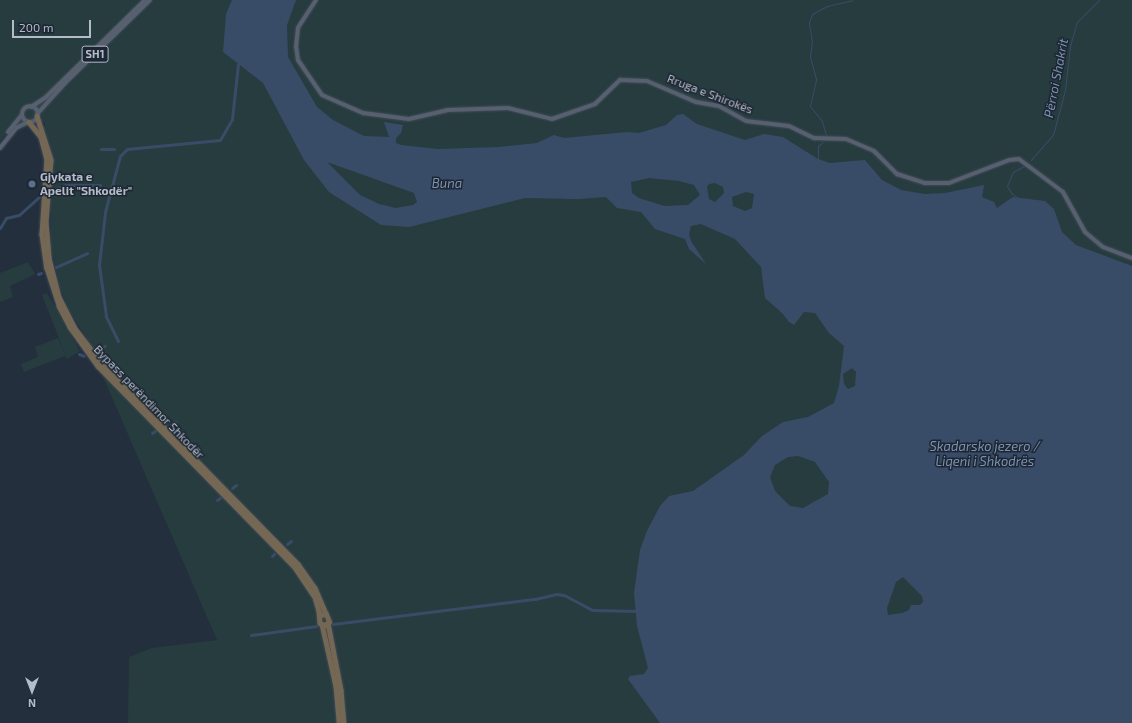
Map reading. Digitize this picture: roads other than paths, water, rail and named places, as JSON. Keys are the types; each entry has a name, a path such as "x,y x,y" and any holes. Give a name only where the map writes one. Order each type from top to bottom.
{"highway":[{"name":"Bypass perëndimor Shkodër","path":"37,115 40,130 47,142 51,160 46,222 49,258 59,297 74,327 102,365 298,564 315,588 326,614 330,618 328,623 341,690 344,723"},
{"name":"Bypass perëndimor Shkodër","path":"29,122 40,137 47,159 42,229 47,268 56,298 70,327 98,366 294,566 312,591 320,616 319,621 322,624 336,686 340,723"},
{"path":"320,616 326,614"},
{"path":"322,624 328,623"}],"main road":[{"name":"SH1","path":"0,144 22,115 24,110 45,98 145,0"},
{"name":"SH1","path":"0,148 16,128 34,121 37,115 61,87 150,0"},
{"name":"Rruga e Shirokës","path":"316,0 298,28 296,46 298,60 322,95 337,104 365,114 409,119 449,110 508,108 555,119 595,104 617,82 631,79 656,84 695,101 719,106 746,121 792,127 814,138 846,139 874,151 897,174 924,183 949,183 1009,160 1017,159 1065,193 1076,220 1085,232 1103,247 1132,258"},
{"path":"31,107 37,115"},
{"path":"22,115 29,122"}],"water":[{"name":"Skadarsko jezero / Liqeni i Shkodrës","path":"232,0 296,0 287,25 288,57 317,107 333,120 364,136 389,137 384,122 403,125 401,133 396,138 396,143 401,145 438,149 499,147 537,143 554,135 564,138 627,132 639,133 666,125 677,115 683,114 697,124 745,140 764,134 783,137 818,159 830,163 865,160 882,180 901,190 925,194 945,193 984,185 982,197 994,202 997,208 1013,197 1045,201 1054,209 1062,232 1076,245 1132,266 1132,723 660,723 628,679 630,676 644,674 648,668 637,626 634,593 640,550 647,531 660,506 669,496 693,491 744,455 762,436 783,422 808,417 834,403 839,386 844,346 829,333 815,313 804,312 794,325 789,322 782,313 765,298 761,267 735,239 701,224 691,226 689,234 691,241 706,264 689,249 685,239 655,229 641,212 617,208 606,197 579,199 525,198 409,227 381,225 329,192 304,160 263,83 223,52 226,14","holes":["327,162 414,193 417,202 413,205 396,208 379,204 360,195","649,178 679,181 694,185 700,195 688,205 664,206 639,198 632,193 631,182","715,183 723,187 724,193 715,202 709,199 707,187 709,184","746,192 754,194 752,208 745,211 733,206 732,197","852,368 856,372 855,386 848,389 844,384 843,374","798,456 815,462 829,482 828,494 803,508 790,506 775,491 770,477 775,465 788,457","903,577 922,596 923,602 920,605 911,605 909,610 902,613 888,615 887,608 896,582"]}],"waterway":[{"path":"826,135 822,121 810,106 816,79 810,56 812,42 809,22 812,14 827,6 852,0"},
{"name":"Përroi Shakrit","path":"1031,160 1053,135 1065,90 1070,46 1077,22 1099,0"},
{"path":"118,341 106,316 99,265 105,212 120,156 127,149 220,140 232,119 238,64"},
{"path":"818,159 818,146 823,142"},
{"path":"101,149 114,149"},
{"name":"Përroi Shakrit","path":"1021,200 1012,194 1007,186 1013,172 1024,166"},
{"path":"52,190 66,185 100,185"},
{"path":"0,228 6,218 19,215 39,197"},
{"path":"56,267 87,253"},
{"path":"95,351 105,346"},
{"path":"79,354 84,356"},
{"path":"171,424 176,422"},
{"path":"232,488 236,485"},
{"path":"287,544 291,541"},
{"path":"333,624 535,599 556,594 564,595 592,610 638,611"},
{"path":"251,635 316,626"}],"place":[{"name":"Gjykata e Apelit \"Shkodër\"","path":"32,184"}],"water label":[{"name":"Buna","path":"447,183"}]}
